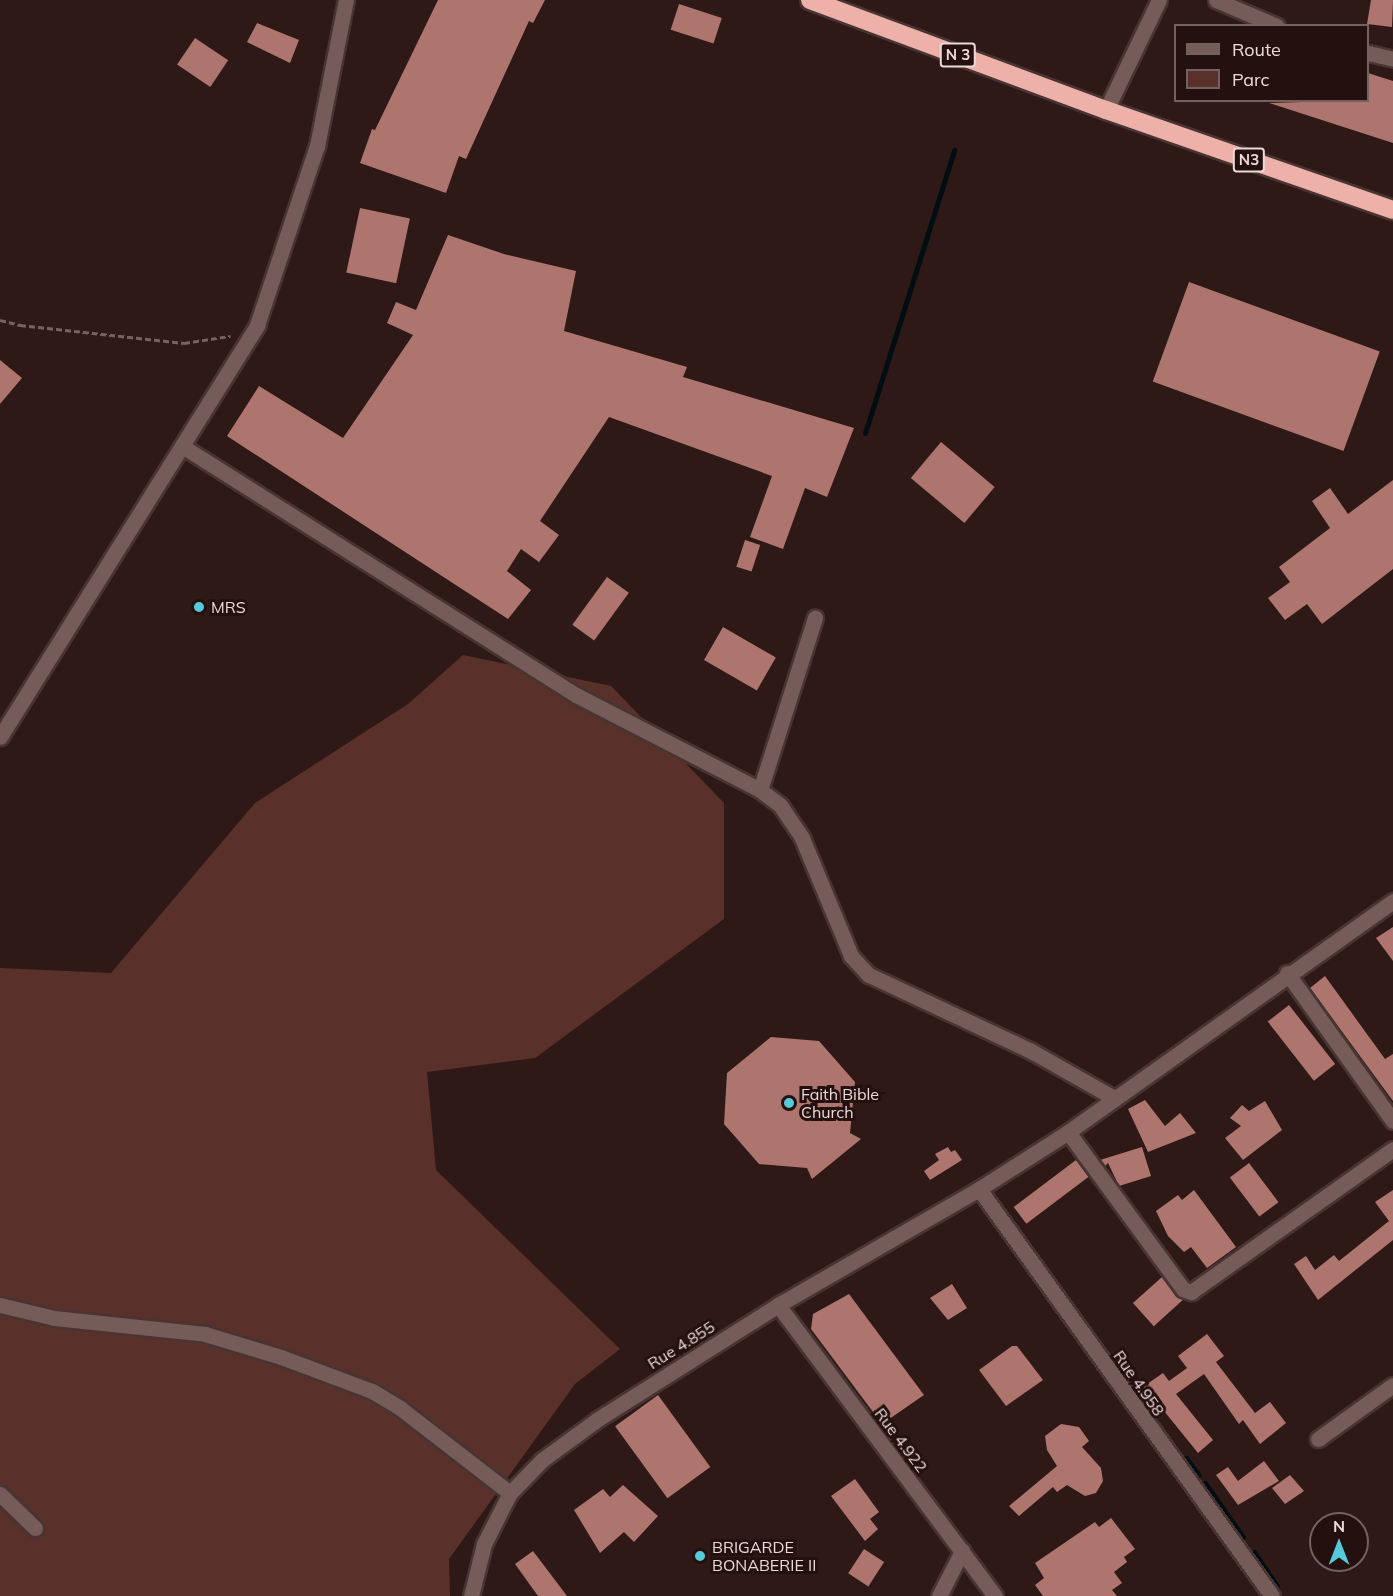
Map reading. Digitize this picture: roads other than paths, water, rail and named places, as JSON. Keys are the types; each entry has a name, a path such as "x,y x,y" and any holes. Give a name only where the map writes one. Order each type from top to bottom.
{"highway":[{"name":"N 3","path":"810,0 1106,110"},
{"name":"N3","path":"1106,110 1393,210"}],"street":[{"path":"0,737 257,325 317,146 346,0"},
{"path":"1106,110 1159,0"},
{"path":"1215,0 1272,24"},
{"path":"1369,52 1393,59"},
{"path":"182,446 576,696 760,790 780,805 802,838 851,956 869,975 1031,1051 1114,1098"},
{"path":"760,790 815,618"},
{"name":"Rue 4.855","path":"471,1596 484,1544 510,1493 542,1460 598,1419 778,1305 979,1189 1068,1131 1287,974 1391,907"},
{"path":"1287,974 1393,1121"},
{"path":"1068,1131 1183,1289 1191,1292 1393,1149"},
{"name":"Rue 4.958","path":"979,1189 1272,1596"},
{"path":"0,1305 54,1318 205,1334 281,1357 372,1391 400,1408 510,1493"},
{"name":"Rue 4.922","path":"778,1305 995,1596"},
{"path":"1318,1439 1393,1385"},
{"path":"0,1494 35,1528"},
{"path":"939,1596 962,1551"}],"waterway":[{"path":"865,433 954,150"},
{"path":"1186,1458 1199,1475"},
{"path":"1205,1483 1243,1537"},
{"path":"1254,1552 1277,1586"}],"place":[{"name":"MRS","path":"199,607"},
{"name":"Faith Bible Church","path":"789,1103"},
{"name":"BRIGARDE BONABERIE II","path":"700,1556"}]}
